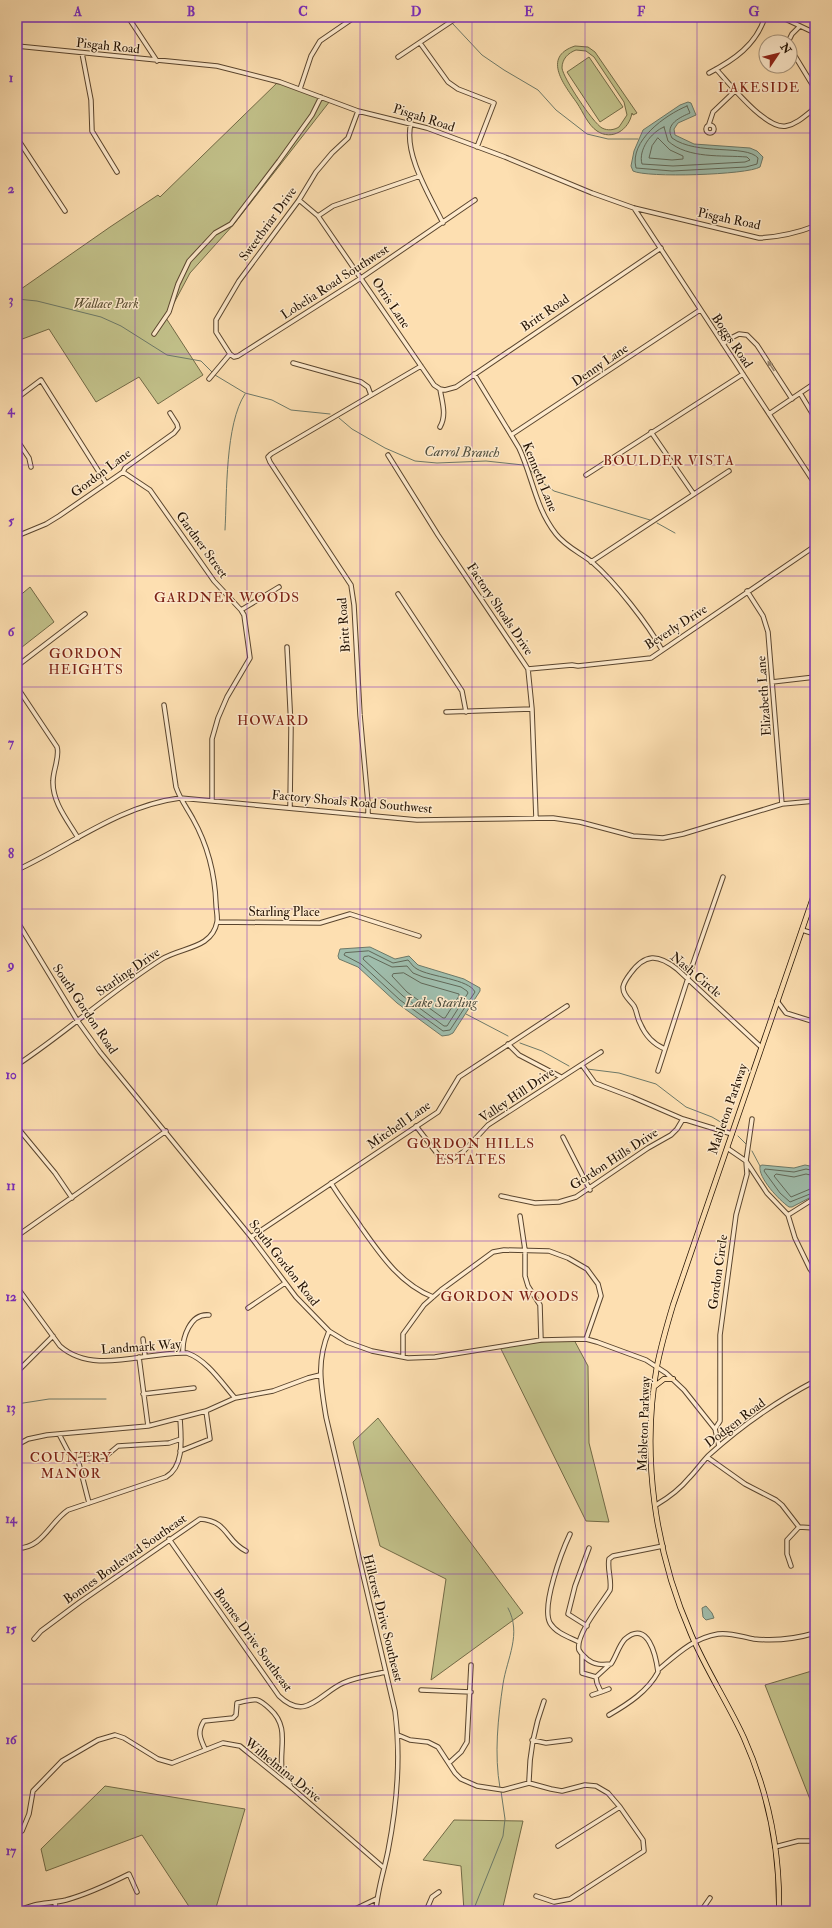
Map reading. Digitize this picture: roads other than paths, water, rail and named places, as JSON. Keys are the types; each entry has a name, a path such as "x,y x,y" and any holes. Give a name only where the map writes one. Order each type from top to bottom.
{"main road":[{"name":"Mableton Parkway","path":"779,1911 775,1847 765,1800 751,1756 731,1711 694,1642 672,1584 663,1546 656,1505 652,1450 657,1367 673,1305 732,1134 760,1047 815,892"},
{"path":"656,1386 664,1379 674,1379"}],"street":[{"path":"128,17 157,61"},
{"path":"300,89 310,56 320,41 355,17"},
{"path":"398,57 458,17"},
{"path":"709,73 751,45 760,31 765,17"},
{"path":"781,17 815,33"},
{"path":"793,34 800,26"},
{"path":"420,43 445,79 451,85 494,103 477,147"},
{"name":"Pisgah Road","path":"17,46 217,66 259,76 300,89 358,111 411,123 634,208 759,238 774,237 801,231 815,226"},
{"path":"82,53 91,100 92,131 117,172"},
{"path":"798,61 815,89"},
{"path":"716,69 735,91 769,122 778,126 786,126 794,123 815,108"},
{"path":"709,124 713,112 735,91"},
{"path":"154,334 169,312 178,284 189,261 215,233 231,224 312,115 321,97"},
{"name":"Sweetbriar Drive","path":"230,354 216,332 216,320 239,281 299,200 316,172 332,153 348,138 358,111"},
{"path":"411,123 409,138 410,148 420,176 443,223"},
{"path":"17,138 65,211"},
{"path":"318,216 333,206 420,176"},
{"name":"Orris Lane","path":"299,200 318,216 434,385 440,389"},
{"name":"Lobelia Road Southwest","path":"230,354 234,357 238,356 361,278 475,200"},
{"name":"Boggs Road","path":"634,208 815,484"},
{"name":"Britt Road","path":"440,389 445,390 456,387 661,248"},
{"name":"Denny Lane","path":"511,435 700,310"},
{"path":"723,344 739,334 750,338 757,345 792,398"},
{"path":"209,379 230,354"},
{"path":"292,363 361,382 368,387 371,396 421,366"},
{"name":"Kenneth Lane","path":"474,374 525,461 536,498 548,522 562,540 591,562 637,613 654,636 662,650"},
{"path":"586,475 743,374"},
{"path":"17,398 41,380 106,482"},
{"path":"769,414 815,383"},
{"path":"440,389 443,421 440,427"},
{"path":"800,393 815,418"},
{"name":"Britt Road","path":"368,815 359,699 354,605 351,585 268,457 371,396"},
{"name":"Gordon Lane","path":"17,536 53,520 106,482 123,472 128,465 174,433 178,428 170,413"},
{"path":"651,432 693,493"},
{"path":"17,440 29,458 30,467"},
{"name":"Factory Shoals Drive","path":"388,455 438,535 528,669 532,709 536,818"},
{"path":"591,562 693,493 729,471"},
{"name":"Gardner Street","path":"123,472 150,490 214,581 242,610"},
{"name":"Beverly Drive","path":"528,669 620,662 651,658 815,546"},
{"path":"212,800 212,739 218,718 227,697 250,658 248,637 242,610 278,586"},
{"name":"Elizabeth Lane","path":"747,591 767,625 770,644 782,804"},
{"path":"398,594 462,691 466,712"},
{"path":"17,666 85,614"},
{"path":"287,647 290,728 290,807"},
{"path":"772,682 815,677"},
{"path":"17,687 57,747 59,753 53,771 53,793 78,838"},
{"path":"164,705 176,787 180,798 193,818 206,847 216,896 218,922"},
{"path":"446,712 532,709"},
{"name":"Factory Shoals Road Southwest","path":"17,870 123,814 149,804 180,798 290,807 417,820 565,819 632,836 663,838 684,834 782,804 815,801"},
{"path":"658,1071 723,877"},
{"name":"Starling Place","path":"218,922 320,923 350,914 419,936"},
{"name":"South Gordon Road","path":"17,921 77,1020 119,1076 166,1131 251,1237 304,1307 329,1331 347,1342 372,1351 403,1357 435,1357 541,1340 586,1339 646,1360 657,1367 674,1379 693,1400 715,1429"},
{"name":"Starling Drive","path":"17,1065 49,1044 77,1020 161,960 205,941 218,922"},
{"path":"802,930 815,934"},
{"name":"Nash Circle","path":"665,1049 654,1043 645,1033 634,1006 625,994 624,984 637,966 647,959 655,957 664,959 688,978 760,1047"},
{"path":"777,1001 784,1010 790,1014 815,1022"},
{"name":"Mitchell Lane","path":"251,1237 438,1112 459,1077 567,1006"},
{"path":"508,1044 519,1055 562,1077"},
{"name":"Valley Hill Drive","path":"416,1126 439,1156 454,1158 463,1152 488,1125 601,1052"},
{"path":"582,1065 595,1083 683,1119 732,1134"},
{"name":"Gordon Hills Drive","path":"501,1196 535,1202 559,1202 576,1197 590,1190 612,1172 671,1135 677,1130 683,1119"},
{"name":"Gordon Circle","path":"715,1429 720,1421 720,1335 736,1215 747,1174 746,1161 752,1119"},
{"path":"17,1127 55,1173 72,1198"},
{"path":"17,1236 166,1131"},
{"path":"563,1137 590,1190"},
{"path":"727,1148 746,1161 767,1193 788,1215 795,1238 815,1276"},
{"path":"331,1183 390,1267 411,1284 433,1297"},
{"path":"788,1215 815,1198"},
{"path":"520,1216 525,1250 526,1281 540,1305 541,1340"},
{"path":"403,1357 403,1334 417,1313 433,1297 493,1252 504,1250 549,1251 560,1254 579,1263 587,1269 594,1277 601,1296 586,1339"},
{"path":"248,1308 285,1283"},
{"name":"Landmark Way","path":"17,1287 64,1350 77,1358 102,1361 183,1353 196,1356 207,1365 235,1398"},
{"path":"183,1353 184,1336 189,1327 196,1319 204,1315 209,1315"},
{"name":"Hillcrest Drive Southeast","path":"329,1331 320,1359 320,1376 332,1446 395,1711 398,1735 396,1793 384,1868 376,1899 376,1911"},
{"path":"17,1372 53,1336"},
{"path":"143,1340 145,1356"},
{"path":"139,1357 148,1426"},
{"path":"17,1445 28,1439 59,1434 148,1426 206,1411 235,1398 273,1391 308,1378 320,1376"},
{"name":"Dodgen Road","path":"656,1505 665,1500 688,1480 707,1457 719,1446 773,1406 815,1381"},
{"path":"143,1394 172,1389 194,1388"},
{"path":"180,1450 210,1439 206,1411"},
{"path":"17,1548 24,1548 36,1544 59,1516 74,1507 166,1477 173,1473 177,1468 180,1450 180,1418"},
{"path":"715,1429 719,1446"},
{"path":"59,1434 71,1457 78,1460 106,1456 118,1446 169,1444 180,1438"},
{"path":"707,1457 745,1484 776,1500 799,1526 815,1528"},
{"path":"78,1460 88,1503"},
{"name":"Bonnes Boulevard Southeast","path":"34,1639 41,1630 200,1519 211,1520 222,1526 238,1547 246,1551"},
{"path":"791,1566 787,1554 787,1540 799,1526"},
{"path":"570,1534 558,1564 548,1616 555,1630 579,1642"},
{"name":"Bonnes Drive Southeast","path":"170,1539 279,1696 286,1702 295,1707 304,1707 316,1702 342,1683 386,1672"},
{"path":"611,1664 603,1665 590,1662 582,1655 579,1649 579,1642 587,1626 610,1590 612,1583 608,1564 609,1559 613,1556 663,1546"},
{"path":"587,1626 568,1614 575,1586 589,1548"},
{"path":"609,1715 647,1689 653,1682 658,1670 694,1642 723,1633 766,1640 789,1639 815,1633"},
{"path":"596,1677 611,1664 625,1639 635,1634 646,1636 649,1640 658,1670"},
{"path":"582,1655 582,1673 596,1677"},
{"path":"449,1763 461,1752 467,1742 471,1692 471,1664"},
{"path":"596,1677 601,1692"},
{"path":"592,1696 609,1689"},
{"path":"421,1690 471,1692"},
{"path":"205,1749 198,1736 204,1721 233,1718 236,1715 237,1703 255,1699 260,1700 273,1711 280,1721 283,1742 282,1771 292,1788"},
{"path":"530,1783 532,1740 544,1701"},
{"name":"Wilhelmina Drive","path":"17,1832 22,1831 29,1814 33,1791 62,1761 98,1740 115,1735 124,1738 158,1758 172,1763 205,1749 223,1744 240,1746 292,1788 384,1868"},
{"path":"398,1735 410,1740 422,1740 433,1744 442,1751 455,1773 461,1779 477,1786 503,1790 530,1783 551,1789 562,1790 585,1785 596,1786 608,1793 620,1807 643,1840 644,1851 570,1899 554,1902 536,1896"},
{"path":"532,1740 546,1743 570,1740"},
{"path":"558,1846 620,1807"},
{"path":"775,1847 798,1841 815,1841"},
{"path":"19,1911 28,1906 40,1903 55,1902 85,1894 129,1874 137,1892"},
{"path":"426,1911 432,1897 439,1892"},
{"path":"701,1911 710,1898"},
{"path":"351,1911 376,1899"},
{"path":"55,1902 56,1911"}],"water":[{"path":"688,102 691,103 696,115 678,123 674,129 675,135 694,144 750,148 757,151 763,157 760,167 736,172 696,175 656,174 633,171 631,166 634,151 643,130 680,105"},
{"name":"Lake Starling","path":"370,947 395,959 409,956 418,965 464,979 480,988 480,991 453,1033 442,1036 397,1003 358,967 339,959 338,956 340,949"},
{"path":"805,1165 815,1167 815,1195 792,1207 789,1207 775,1194 762,1176 760,1166 794,1168"},
{"path":"706,1606 714,1618 706,1620 703,1617 702,1608"}],"waterway":[{"path":"446,17 449,20"},
{"path":"453,24 482,55 538,90 556,110 587,134 608,139 638,139"},
{"path":"17,299 37,301 101,317 121,326 167,355 201,361 212,372"},
{"path":"215,375 245,393 272,400 291,410 330,414"},
{"path":"225,530 230,441 238,407 245,394"},
{"name":"Carrol Branch","path":"339,418 352,429 385,448 415,461 437,463 486,461 523,465"},
{"path":"529,469 540,481 554,491 650,520"},
{"path":"657,523 675,533"},
{"path":"466,1014 508,1036"},
{"path":"520,1043 542,1051 569,1066"},
{"path":"587,1069 619,1073 656,1084 686,1107 712,1117 724,1124"},
{"path":"738,1136 746,1144"},
{"path":"752,1151 760,1166"},
{"path":"17,1404 49,1399 106,1399"},
{"path":"500,1788 497,1762 498,1723 503,1684 514,1637 514,1627 508,1608"},
{"path":"473,1911 503,1836 505,1819 501,1791"}],"district":[{"name":"LAKESIDE","path":"759,87"},
{"name":"BOULDER VISTA","path":"669,460"},
{"name":"GARDNER WOODS","path":"227,597"},
{"name":"GORDON HEIGHTS","path":"86,662"},
{"name":"HOWARD","path":"273,720"},
{"name":"GORDON HILLS ESTATES","path":"471,1152"},
{"name":"GORDON WOODS","path":"510,1296"},
{"name":"COUNTRY MANOR","path":"71,1466"}],"park label":[{"name":"Wallace Park","path":"106,304"}]}
